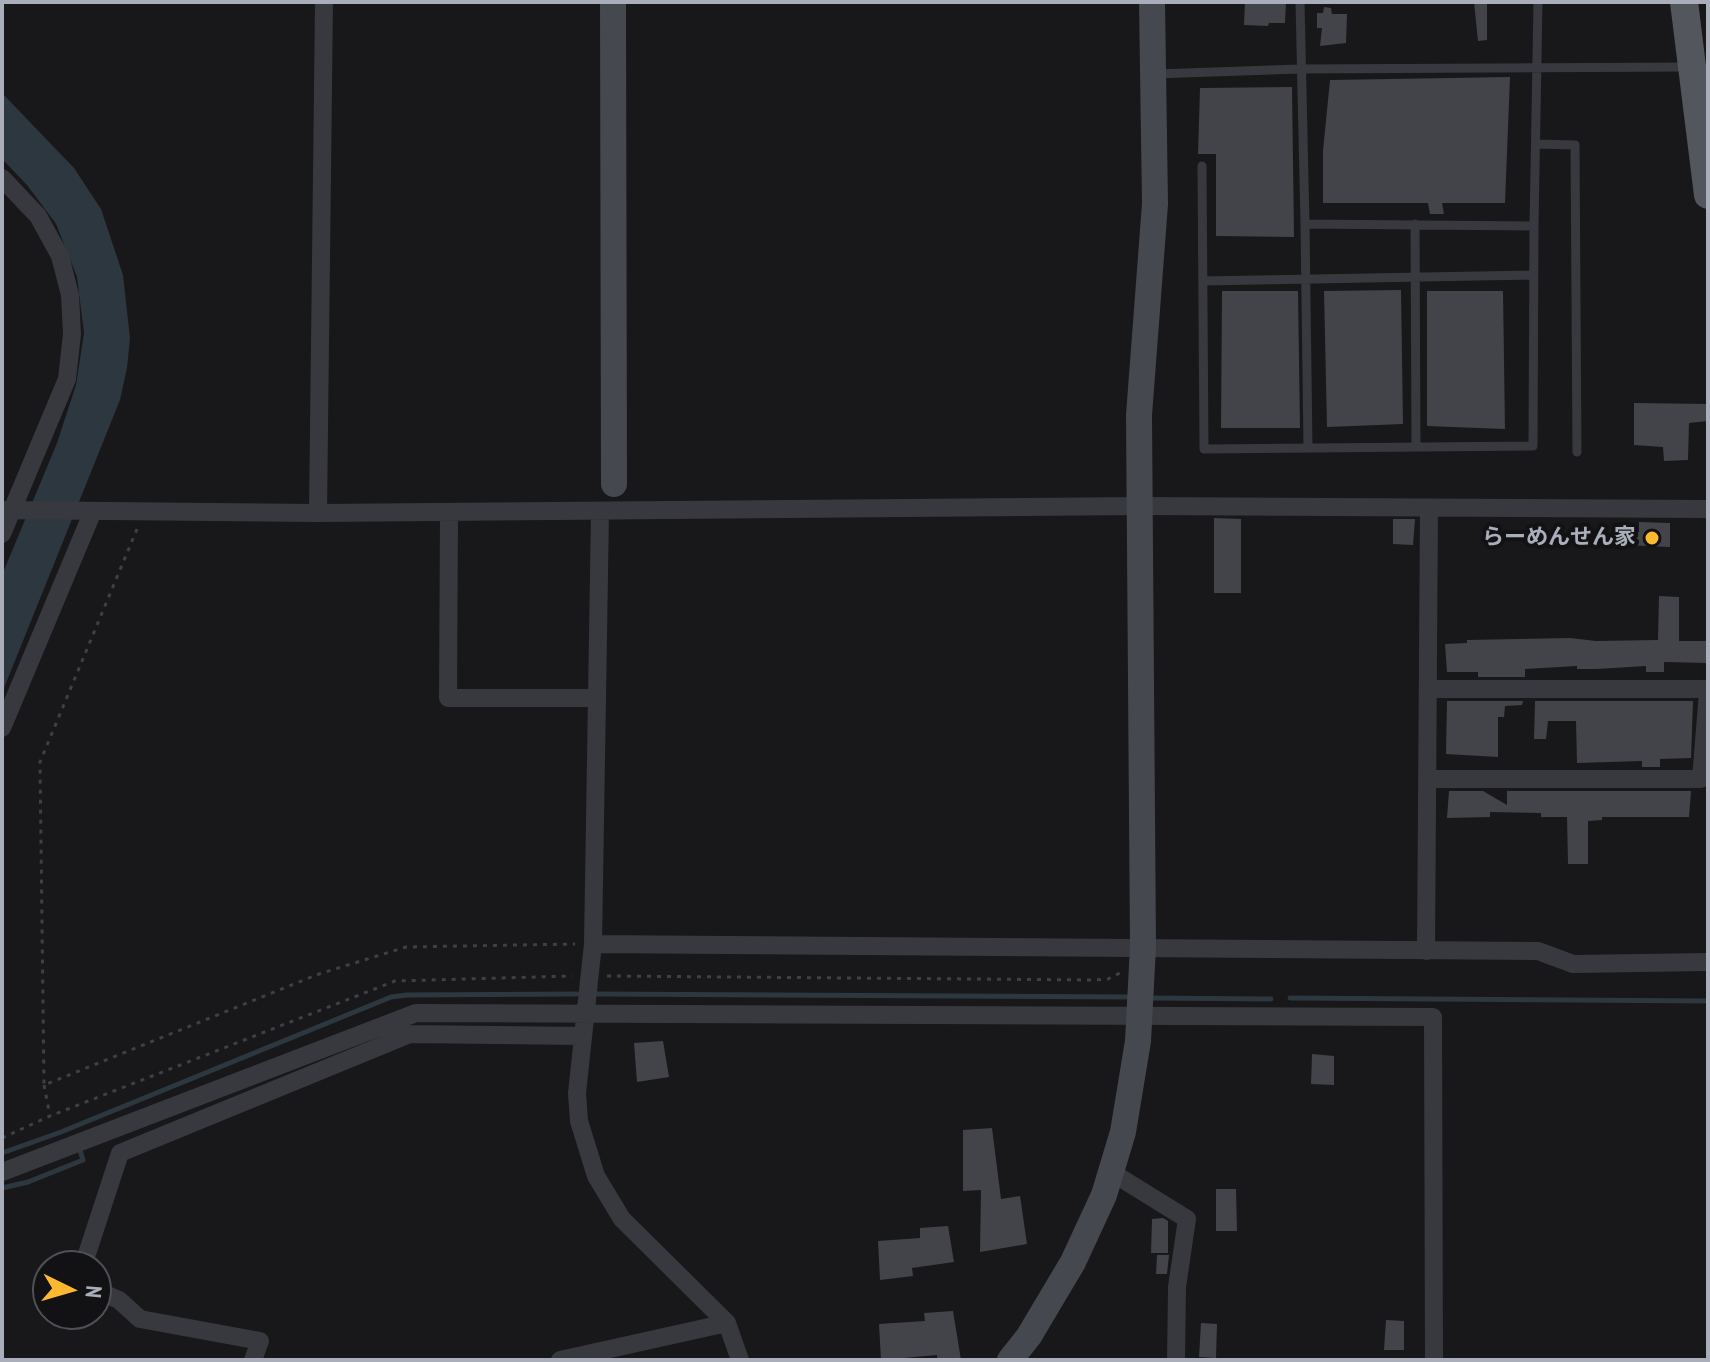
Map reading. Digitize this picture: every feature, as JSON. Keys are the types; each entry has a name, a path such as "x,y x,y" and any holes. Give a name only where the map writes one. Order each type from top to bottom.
{"main road":[{"path":"1684,2 1708,195"}],"street":[{"path":"318,513 324,2"},
{"path":"613,2 614,484"},
{"path":"1010,1360 1029,1336 1073,1262 1111,1172 1132,1090 1143,947 1139,415 1155,204 1152,2"},
{"path":"2,178 38,216 60,256 70,295 72,334 67,379 2,534"},
{"path":"12,511 600,512 1141,506 1708,509"},
{"path":"1426,951 1429,508"},
{"path":"2,728 90,511"},
{"path":"449,512 448,698 597,698"},
{"path":"600,512 593,944 577,1093 579,1121 596,1176 622,1219 727,1323 740,1360"},
{"path":"1427,779 1701,779 1708,691 1428,689"},
{"path":"593,944 1538,951 1573,964 1708,962"},
{"path":"2,1172 416,1013 1140,1011 1433,1017 1434,1360"},
{"path":"88,1250 120,1153 410,1034 583,1036"},
{"path":"1111,1172 1187,1219 1177,1287 1176,1360"},
{"path":"112,1297 140,1319 260,1341 253,1360"},
{"path":"560,1360 727,1323"}],"lane":[{"path":"1300,2 1308,448"},
{"path":"1202,166 1204,449 1533,446 1538,2"},
{"path":"1152,74 1300,69 1692,67"},
{"path":"1537,144 1575,145 1577,452"},
{"path":"1305,224 1534,226"},
{"path":"1415,224 1416,447"},
{"path":"1203,281 1533,275"}],"path":[{"path":"52,1115 44,1085 40,762 144,511"},
{"path":"44,1085 319,974 406,947 593,944"},
{"path":"2,1138 72,1107"}],"shaded area":[{"path":"2,93 74,168 101,209 123,275 130,338 120,400 2,693 2,575 57,443 76,385 84,333 77,277 56,224 27,185 2,159"}],"building":[{"path":"1245,2 1286,2 1285,23 1244,25"},
{"path":"1474,2 1487,2 1487,40 1478,41"},
{"path":"1324,7 1331,8 1332,14 1347,14 1346,43 1320,46 1322,28 1317,28 1317,13 1323,13"},
{"path":"1510,77 1505,203 1442,203 1444,214 1430,214 1428,203 1323,203 1323,151 1330,80"},
{"path":"1292,87 1294,237 1216,236 1216,154 1198,154 1200,88"},
{"path":"1401,290 1403,424 1327,427 1324,291"},
{"path":"1222,291 1298,291 1300,428 1221,428"},
{"path":"1427,291 1503,291 1505,429 1427,426"},
{"path":"1634,403 1708,404 1708,421 1689,423 1688,460 1664,461 1663,447 1634,445"},
{"path":"1214,518 1241,519 1241,593 1214,593"},
{"path":"1393,519 1415,519 1413,545 1393,544"},
{"path":"1639,522 1670,523 1670,547 1626,545 1625,532 1639,532"},
{"path":"1659,596 1679,597 1679,641 1708,641 1708,663 1664,662 1664,672 1646,672 1646,666 1525,669 1525,677 1478,677 1478,672 1447,672 1445,644 1467,643 1467,640 1658,640"},
{"path":"1447,701 1523,701 1522,705 1505,706 1504,717 1498,717 1498,757 1446,754"},
{"path":"1535,701 1693,701 1691,758 1660,759 1660,767 1642,767 1642,761 1577,763 1576,721 1548,721 1546,739 1534,739"},
{"path":"1449,791 1483,791 1507,805 1507,791 1691,791 1689,817 1602,817 1602,820 1588,821 1588,864 1568,864 1567,817 1490,812 1490,817 1447,818"},
{"path":"663,1041 669,1077 637,1082 634,1043"},
{"path":"1312,1054 1334,1056 1334,1085 1311,1084"},
{"path":"992,1128 1001,1199 1020,1196 1027,1244 980,1252 981,1190 963,1191 963,1130"},
{"path":"1216,1189 1236,1189 1237,1231 1216,1231"},
{"path":"1152,1219 1168,1221 1168,1253 1151,1253"},
{"path":"948,1226 954,1262 912,1268 913,1276 880,1280 878,1241 920,1238 920,1228"},
{"path":"1157,1255 1169,1255 1167,1274 1156,1274"},
{"path":"953,1311 961,1360 937,1360 937,1355 881,1360 879,1324 925,1321 924,1313"},
{"path":"1386,1320 1404,1321 1404,1350 1384,1350"},
{"path":"1201,1323 1217,1324 1216,1358 1199,1357"}],"waterway":[{"path":"2,1153 61,1132 391,997 577,994"},
{"path":"597,994 1134,997"},
{"path":"1148,998 1271,999"},
{"path":"1290,998 1708,1001"},
{"path":"2,1188 28,1182 83,1160 79,1147"}],"place":[{"name":"らーめんせん家","path":"1652,538"}]}
